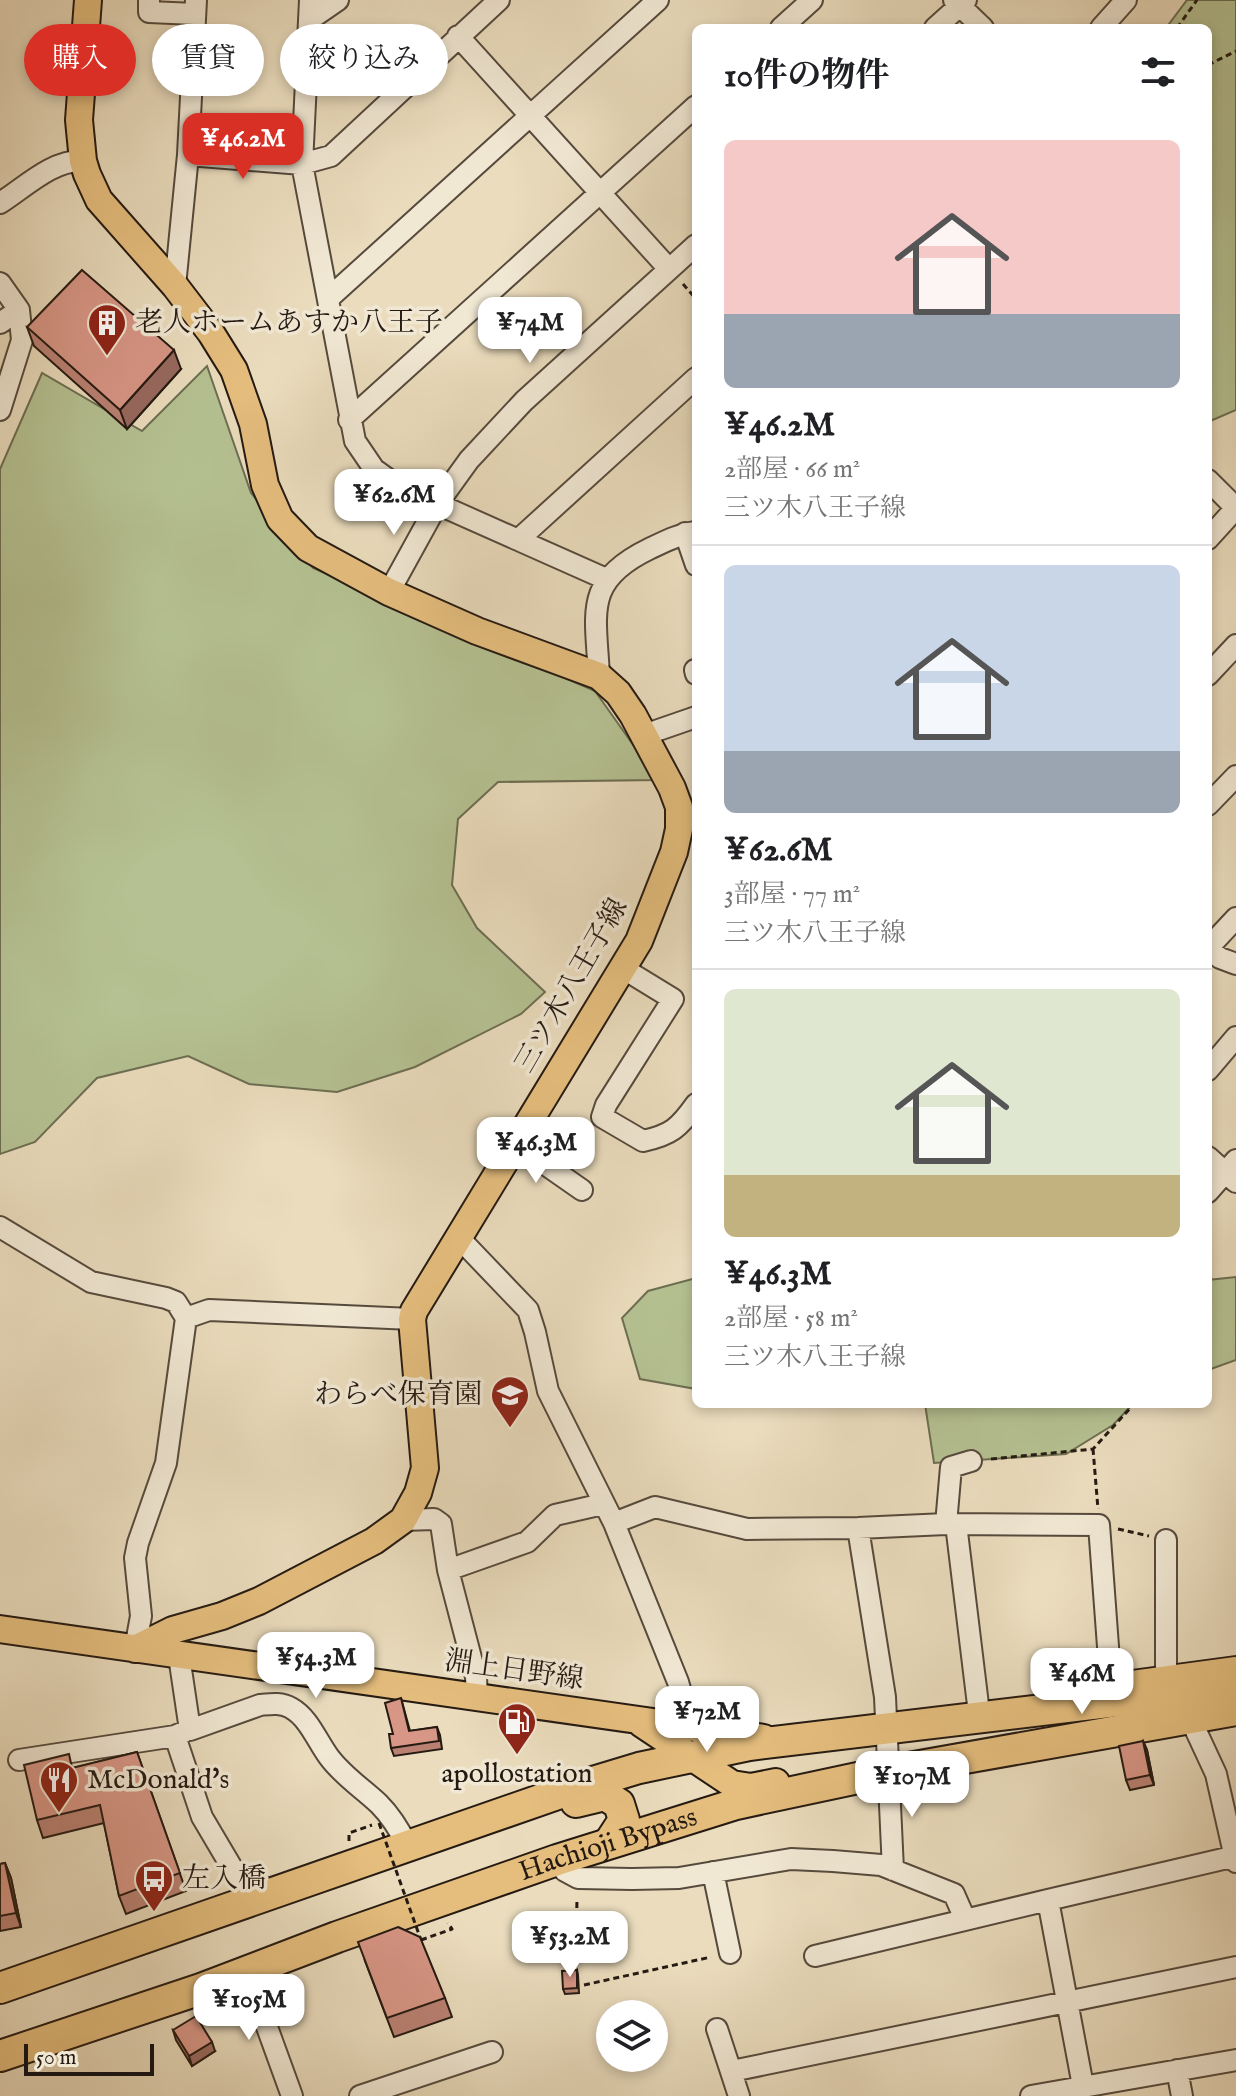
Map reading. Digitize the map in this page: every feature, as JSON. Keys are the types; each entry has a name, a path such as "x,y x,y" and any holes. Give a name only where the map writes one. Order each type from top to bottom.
{"highway":[{"path":"0,1988 407,1845 639,1768 780,1741 1236,1687"},
{"name":"Hachioji Bypass","path":"0,2056 247,1972 337,1937 567,1869 609,1843 736,1804 886,1772 1236,1710"},
{"path":"469,1824 526,1819 605,1795 619,1804 624,1820 609,1843"}],"main road":[{"name":"三ツ木八王子線","path":"88,0 79,120 83,161 99,200 137,247 175,286 211,333 234,370 253,424 265,485 280,519 308,548 389,592 464,625 599,676 618,693 644,735 679,807 679,829 674,852 639,941 414,1311 412,1319"},
{"path":"135,1649 173,1630 259,1601 374,1541 403,1520 418,1493 425,1468 412,1319"},
{"name":"淵上日野線","path":"0,1629 780,1741"},
{"path":"921,1726 1111,1687 1236,1670"},
{"path":"639,1722 647,1731 652,1747 639,1768"},
{"name":"淵上日野線","path":"639,1722 726,1780 745,1787 793,1778 886,1772"}],"street":[{"path":"149,0 149,12 195,7 188,155 175,286"},
{"path":"338,0 309,10 302,164 349,420 360,450 374,469 399,487 606,579"},
{"path":"188,155 302,164 323,159 337,152 499,0"},
{"path":"329,298 658,0"},
{"path":"785,24 812,0"},
{"path":"1105,24 1126,0"},
{"path":"939,24 959,2 979,24"},
{"path":"458,36 669,269"},
{"path":"349,420 692,110"},
{"path":"0,203 59,164 83,161"},
{"path":"389,592 438,503 469,460 524,401 692,249"},
{"path":"0,283 19,310 22,340 0,410"},
{"path":"0,323 19,310"},
{"path":"518,540 692,382"},
{"path":"1212,484 1236,508 1212,535"},
{"path":"599,676 596,602 606,579 627,560 690,533"},
{"path":"1212,671 1236,645"},
{"path":"644,735 692,718"},
{"path":"1212,801 1236,776"},
{"path":"1212,944 1236,918"},
{"path":"1212,951 1236,964"},
{"path":"624,969 673,999 606,1105 602,1117 643,1141 669,1134 692,1109"},
{"path":"1212,1065 1236,1037"},
{"path":"516,1144 582,1190"},
{"path":"1212,1160 1232,1172 1212,1189"},
{"path":"0,1227 91,1282 176,1302 186,1318 166,1463 135,1558 141,1616 135,1649"},
{"path":"460,1239 491,1275 528,1310 548,1391 614,1523 678,1682 691,1727"},
{"path":"186,1318 209,1310 412,1319"},
{"path":"971,1461 951,1467 951,1524 979,1713"},
{"path":"448,1570 527,1542 555,1515 603,1504"},
{"path":"614,1523 655,1507 747,1529 951,1524 1099,1525 1111,1687"},
{"path":"403,1520 439,1520 448,1570 476,1677 477,1698"},
{"path":"858,1528 885,1697 886,1772 893,1870"},
{"path":"1166,1540 1166,1679"},
{"path":"179,1656 182,1733 202,1817 251,1900"},
{"path":"19,1760 182,1733 260,1705 283,1705 307,1723 329,1758 351,1783 378,1804 399,1829 407,1845"},
{"path":"815,1956 1236,1858 1216,1774 1190,1718"},
{"path":"567,1869 679,1878 791,1859 881,1865 954,1894 965,1919"},
{"path":"713,1872 730,1953"},
{"path":"1048,1900 1083,2086"},
{"path":"732,2071 1236,1967"},
{"path":"247,1972 292,2096"},
{"path":"717,2029 739,2096"},
{"path":"360,2096 492,2052"},
{"path":"1031,2096 1236,2060"},
{"path":"1177,2070 1182,2095"}],"path":[{"path":"1180,24 1197,0"},
{"path":"1212,63 1236,51"},
{"path":"564,1177 602,1117"},
{"path":"971,1461 1093,1449 1130,1408"},
{"path":"1093,1449 1099,1525 1166,1540"},
{"path":"349,1841 349,1833 379,1823 421,1940 452,1929 449,1923 436,1928"},
{"path":"567,1869 576,1958"},
{"path":"584,1985 730,1953"}],"green space":[{"path":"1187,0 1236,0 1236,410 1212,420 1212,24 1169,24"},
{"path":"207,366 251,493 313,568 595,691 658,780 498,782 458,819 452,885 477,928 545,992 521,1014 415,1067 337,1092 249,1084 188,1056 97,1078 35,1142 0,1154 0,469 42,373 142,431"},
{"path":"1236,1277 1236,1360 1212,1369 1212,1280"},
{"path":"692,1279 692,1388 640,1379 622,1318 648,1291"},
{"path":"926,1408 1129,1408 1113,1425 1066,1454 934,1463"}],"building":[{"name":"老人ホームあすか八王子","path":"82,270 174,350 120,410 27,327"},
{"path":"401,1698 409,1731 437,1727 439,1741 391,1748 389,1734 393,1734 385,1703"},
{"path":"1143,1741 1150,1775 1126,1780 1119,1746"},
{"path":"137,1752 180,1873 119,1896 100,1805 37,1820 24,1765 69,1754 72,1768"},
{"path":"5,1863 16,1913 0,1916 0,1864"},
{"path":"398,1927 420,1937 445,1998 387,2018 358,1942"},
{"path":"577,1970 577,1988 563,1989 562,1971"},
{"path":"196,2016 212,2042 189,2056 173,2030"}],"place":[{"name":"老人ホームあすか八王子","path":"107,357"},
{"name":"わらべ保育園","path":"510,1429"},
{"name":"apollostation","path":"517,1756"},
{"name":"McDonald's","path":"59,1814"},
{"name":"左入橋","path":"154,1913"}]}
